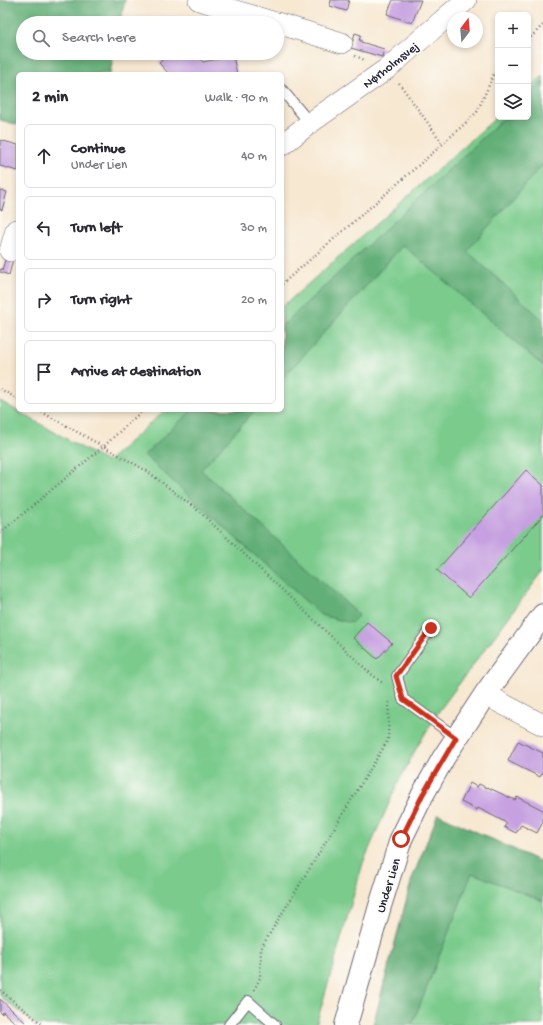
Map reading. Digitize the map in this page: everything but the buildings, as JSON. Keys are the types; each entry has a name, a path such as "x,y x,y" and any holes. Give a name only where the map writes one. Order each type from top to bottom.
{"street":[{"path":"199,0 253,16"},
{"name":"Nørholmsvej","path":"284,143 310,123 388,68 466,0"},
{"path":"284,25 342,43"},
{"path":"10,251 11,227"},
{"name":"Under Lien","path":"346,1025 401,839 423,794 456,738 486,693 543,615"},
{"path":"486,693 499,702 543,725"}],"lane":[{"path":"284,92 310,123"},
{"path":"431,628 396,676 403,699 456,738"},
{"path":"229,1025 248,1001 275,1025"}],"path":[{"path":"531,37 543,25"},
{"path":"284,282 443,144 477,112 495,73"},
{"path":"0,389 16,398"},
{"path":"42,412 147,471 200,512 370,673 389,688"},
{"path":"0,533 104,446 141,412"},
{"path":"248,1001 260,978 261,948 388,740 389,688 396,676"},
{"path":"0,990 43,1025"}],"green space":[{"path":"0,0 125,0 122,16 16,16 16,60 113,60 110,72 16,72 16,124 0,120"},
{"path":"543,76 543,571 439,711 417,747 396,787 363,863 316,1025 36,1025 0,996 0,401 16,410 16,412 19,412 107,462 163,412 284,412 284,305 495,119 495,120 531,120 531,87"},
{"path":"543,82 543,164 467,251 543,320 543,366 403,245 284,377 284,324 502,120 531,120 531,93"},
{"path":"190,412 253,412 201,470 359,615 351,623 321,615 144,455"},
{"path":"438,814 543,863 543,1025 373,1025 412,879"},
{"path":"438,814 543,863 543,901 472,873 412,1025 373,1025 412,879"}],"route":[{"path":"401,839 423,794 456,738 403,699 396,676 431,628"}]}
